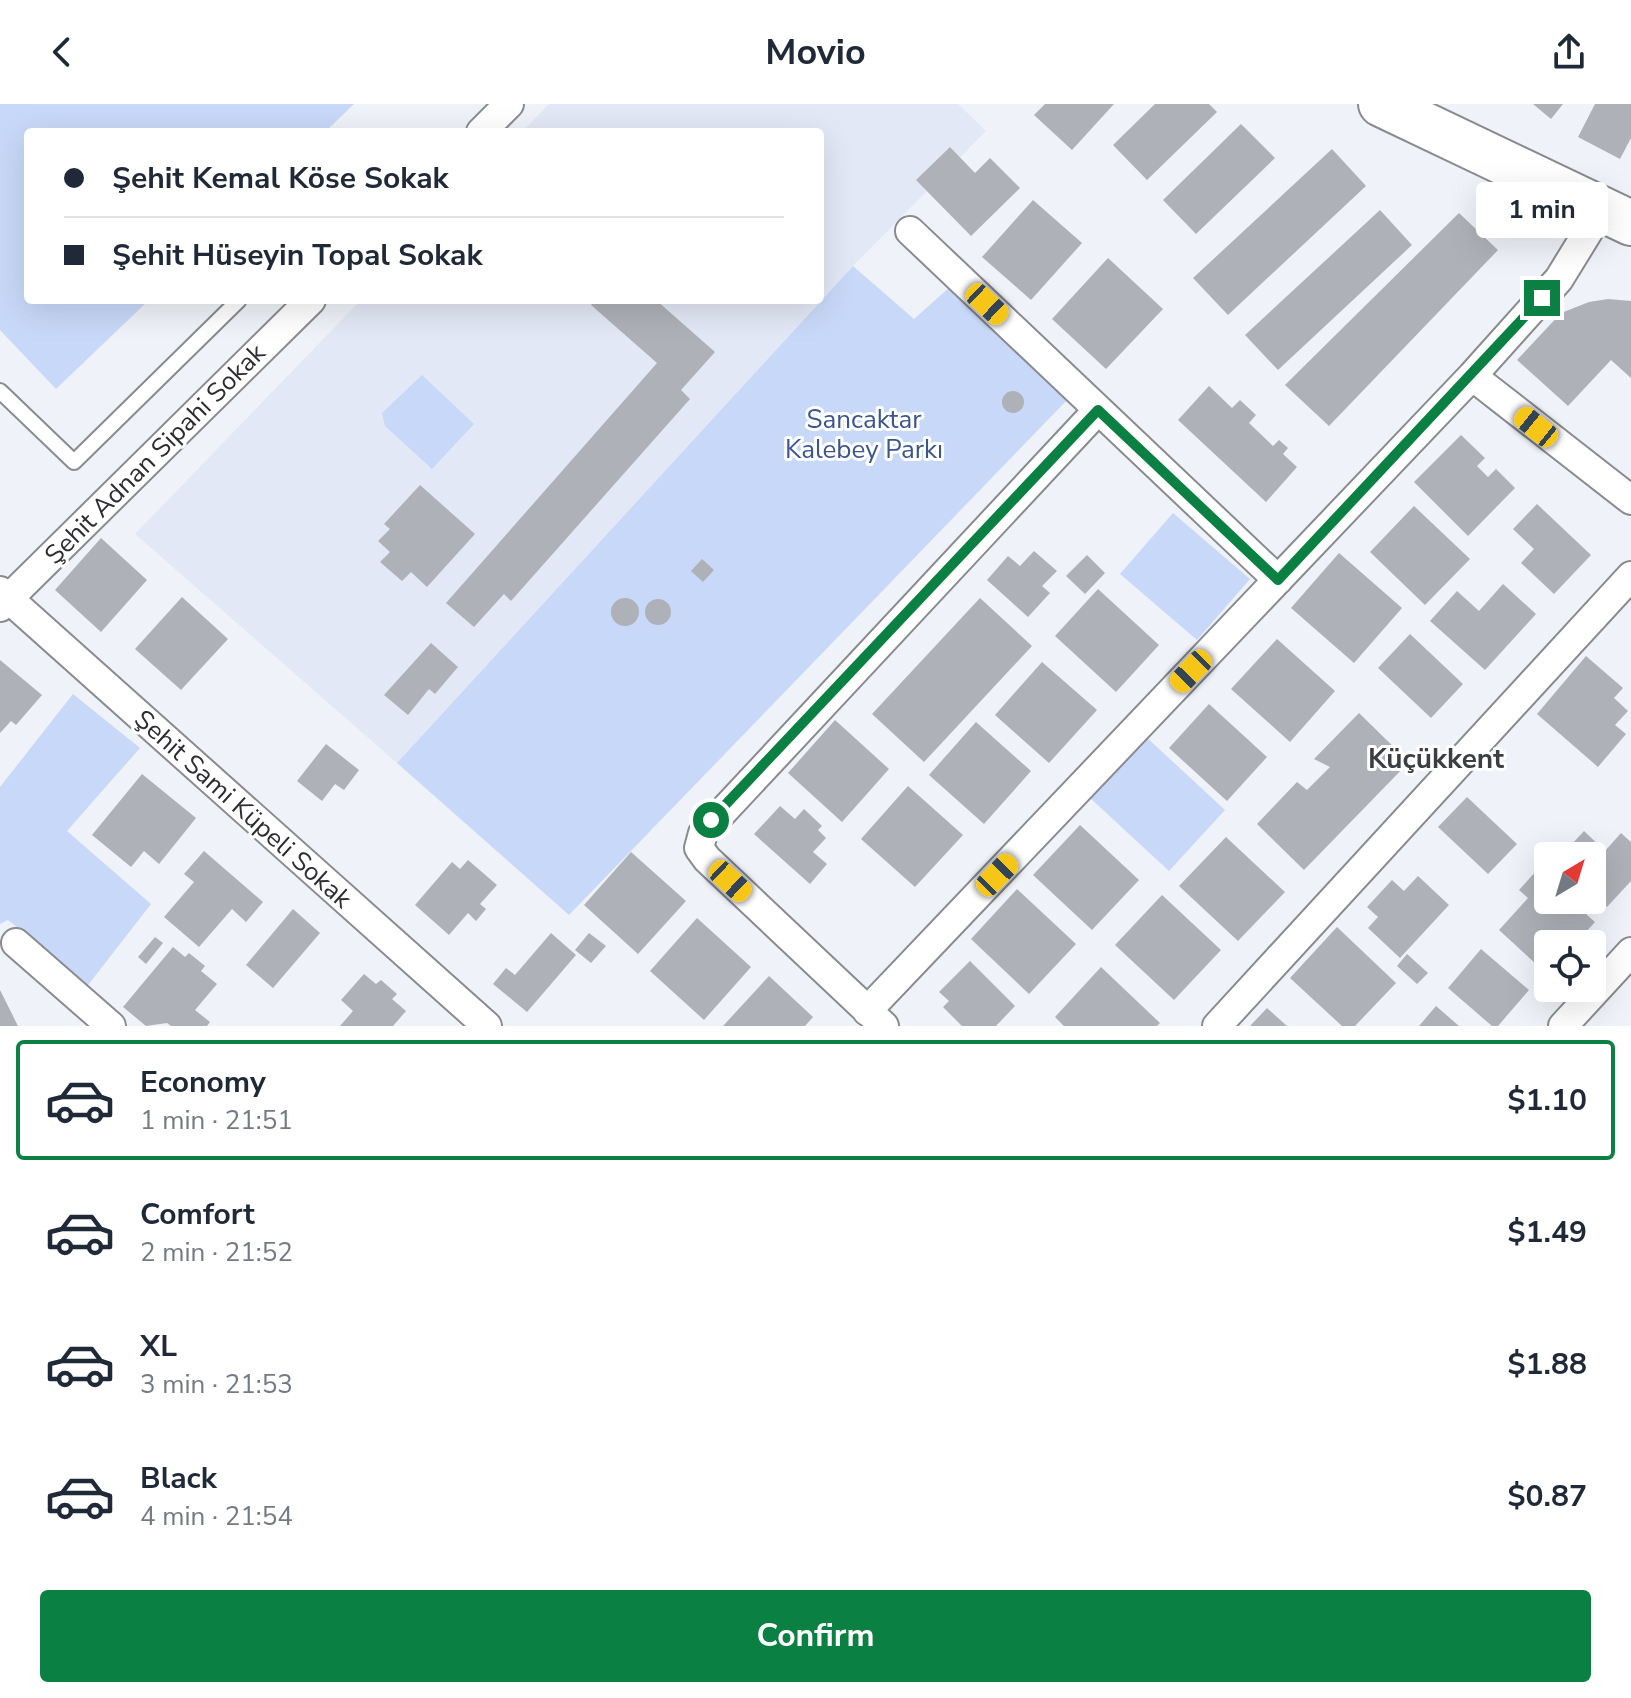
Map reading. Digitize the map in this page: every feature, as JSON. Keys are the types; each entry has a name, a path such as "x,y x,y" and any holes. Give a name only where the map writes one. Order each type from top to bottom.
{"main road":[{"path":"1381,104 1616,216"}],"street":[{"path":"485,128 509,104"},
{"path":"1098,410 711,820 703,833 699,848 875,1018 1278,580 1472,376 1616,216"},
{"path":"910,231 1278,580"},
{"name":"Şehit Adnan Sipahi Sokak","path":"3,599 307,304"},
{"path":"1472,376 1631,500"},
{"path":"1217,1026 1631,576"},
{"name":"Şehit Sami Küpeli Sokak","path":"3,599 487,1026"},
{"path":"16,943 111,1026"},
{"path":"1563,1026 1626,967"}],"lane":[{"path":"0,391 74,462 235,304"}],"shaded area":[{"path":"549,104 958,104 986,131 824,298 824,128 526,128"},
{"path":"357,304 818,304 397,763 135,534"}],"green space":[{"path":"0,104 354,104 329,128 24,128 24,304 145,304 56,389 0,330"},
{"name":"Sancaktar Kalebey Parkı","path":"853,266 914,319 951,286 1071,396 569,915 397,763 818,304 824,304 824,298"},
{"path":"422,375 474,424 432,469 385,426 382,413"},
{"path":"1173,513 1250,579 1197,640 1120,574"},
{"path":"73,694 140,748 67,831 151,904 88,985 8,920 0,924 0,787"},
{"path":"1145,736 1225,810 1169,871 1089,797"}],"building":[{"path":"1045,104 1114,104 1072,150 1034,115"},
{"path":"1155,104 1209,104 1217,112 1147,180 1113,145"},
{"path":"1533,104 1563,104 1551,119"},
{"path":"1595,104 1631,104 1631,138 1620,159 1578,137"},
{"path":"1241,124 1275,158 1196,234 1163,200"},
{"path":"950,147 975,173 990,158 1020,188 971,236 916,180"},
{"path":"1332,149 1366,186 1228,315 1193,278"},
{"path":"1033,200 1082,243 1031,300 982,257"},
{"path":"1380,210 1412,245 1278,370 1245,335"},
{"path":"1459,213 1498,250 1329,426 1285,385"},
{"path":"1108,258 1163,309 1106,369 1052,319"},
{"path":"1608,299 1631,301 1631,378 1611,360 1568,406 1517,360 1561,313 1589,302"},
{"path":"661,304 715,352 681,390 690,399 511,601 504,594 474,627 446,603 657,363 591,305"},
{"path":"1209,386 1232,408 1240,400 1256,415 1249,423 1273,446 1279,440 1288,448 1283,454 1297,467 1266,502 1178,420"},
{"path":"1013,391 1021,394 1024,402 1021,410 1013,413 1005,410 1002,402 1005,394"},
{"path":"1461,435 1485,458 1477,466 1488,477 1496,469 1515,488 1468,536 1414,482"},
{"path":"420,485 475,534 427,587 411,572 402,581 380,562 390,552 378,541 390,529 384,524"},
{"path":"1537,504 1591,555 1554,594 1521,563 1534,549 1513,529"},
{"path":"1414,506 1470,559 1425,605 1370,552"},
{"path":"101,538 147,580 101,632 55,590"},
{"path":"1034,551 1057,571 1042,586 1050,593 1028,617 987,580 1008,556 1020,566"},
{"path":"1339,553 1402,608 1354,663 1291,608"},
{"path":"1087,555 1105,573 1085,594 1066,576"},
{"path":"702,559 714,570 703,582 691,571"},
{"path":"1503,584 1536,614 1485,670 1430,621 1457,591 1479,611"},
{"path":"1098,589 1159,645 1116,692 1055,636"},
{"path":"182,597 228,639 181,690 135,649"},
{"path":"625,598 635,602 639,612 635,622 625,626 615,622 611,612 615,602"},
{"path":"980,598 1032,646 924,762 872,714"},
{"path":"658,599 668,602 671,612 668,622 658,625 648,622 645,612 648,602"},
{"path":"1410,634 1463,684 1431,718 1378,668"},
{"path":"1277,639 1335,691 1290,742 1231,689"},
{"path":"431,643 458,667 435,694 429,689 408,715 384,695"},
{"path":"1586,656 1623,688 1614,698 1628,711 1615,725 1626,734 1598,767 1537,714"},
{"path":"0,660 42,695 16,725 11,721 0,733"},
{"path":"1042,662 1097,710 1049,763 995,715"},
{"path":"1209,704 1267,757 1227,801 1169,748"},
{"path":"1359,713 1409,762 1304,870 1257,824 1297,782 1307,790 1330,767 1314,759"},
{"path":"835,720 889,769 842,822 788,773"},
{"path":"976,722 1031,771 984,824 929,775"},
{"path":"326,744 359,770 344,790 335,784 322,801 297,781"},
{"path":"142,774 196,818 159,864 144,851 131,867 92,835"},
{"path":"908,786 963,835 915,887 861,839"},
{"path":"1467,797 1517,844 1488,874 1438,827"},
{"path":"780,806 795,819 804,809 822,826 818,830 826,838 813,852 827,864 810,884 754,834"},
{"path":"1080,825 1139,880 1092,930 1033,875"},
{"path":"1584,831 1596,842 1574,842"},
{"path":"1621,833 1631,842 1631,881 1607,907 1606,850"},
{"path":"1226,837 1285,892 1238,941 1179,886"},
{"path":"204,851 263,902 246,922 232,909 199,947 164,917 194,882 184,874"},
{"path":"631,852 686,901 638,954 584,905"},
{"path":"468,860 497,885 480,904 486,909 476,921 468,913 449,935 415,905 452,862 460,869"},
{"path":"1534,873 1534,914 1586,914 1595,922 1588,930 1534,930 1534,962 1499,930 1528,898 1519,890"},
{"path":"1418,876 1449,905 1400,958 1368,928 1378,917 1367,907 1392,880 1404,891"},
{"path":"1017,889 1076,944 1029,994 971,939"},
{"path":"1162,895 1221,950 1174,1000 1115,945"},
{"path":"293,909 320,933 273,988 246,965"},
{"path":"697,918 751,967 704,1020 650,971"},
{"path":"1337,927 1396,983 1355,1026 1342,1026 1290,978"},
{"path":"551,933 576,955 527,1012 493,984 506,968 515,975"},
{"path":"589,933 606,946 591,963 575,950"},
{"path":"155,937 163,943 146,964 138,957"},
{"path":"173,947 185,957 189,953 205,966 201,971 217,984 195,1010 210,1022 207,1026 171,1026 167,1023 146,1026 123,1007"},
{"path":"1481,949 1529,990 1498,1026 1492,1026 1448,988"},
{"path":"1407,954 1428,973 1417,984 1397,966"},
{"path":"970,961 1015,1006 996,1026 962,1026 943,1007 949,1001 939,992"},
{"path":"1101,967 1160,1023 1157,1026 1064,1026 1055,1017"},
{"path":"364,974 376,984 381,980 397,994 392,999 406,1011 393,1026 340,1026 353,1011 341,1000"},
{"path":"769,976 813,1017 805,1026 723,1026"},
{"path":"0,990 18,1026 0,1026"},
{"path":"1436,1006 1459,1026 1419,1026"},
{"path":"1267,1008 1287,1026 1250,1026"}],"district":[{"name":"Küçükkent","path":"1436,759"}],"route":[{"path":"711,820 1098,410 1278,580 1542,298"}]}
